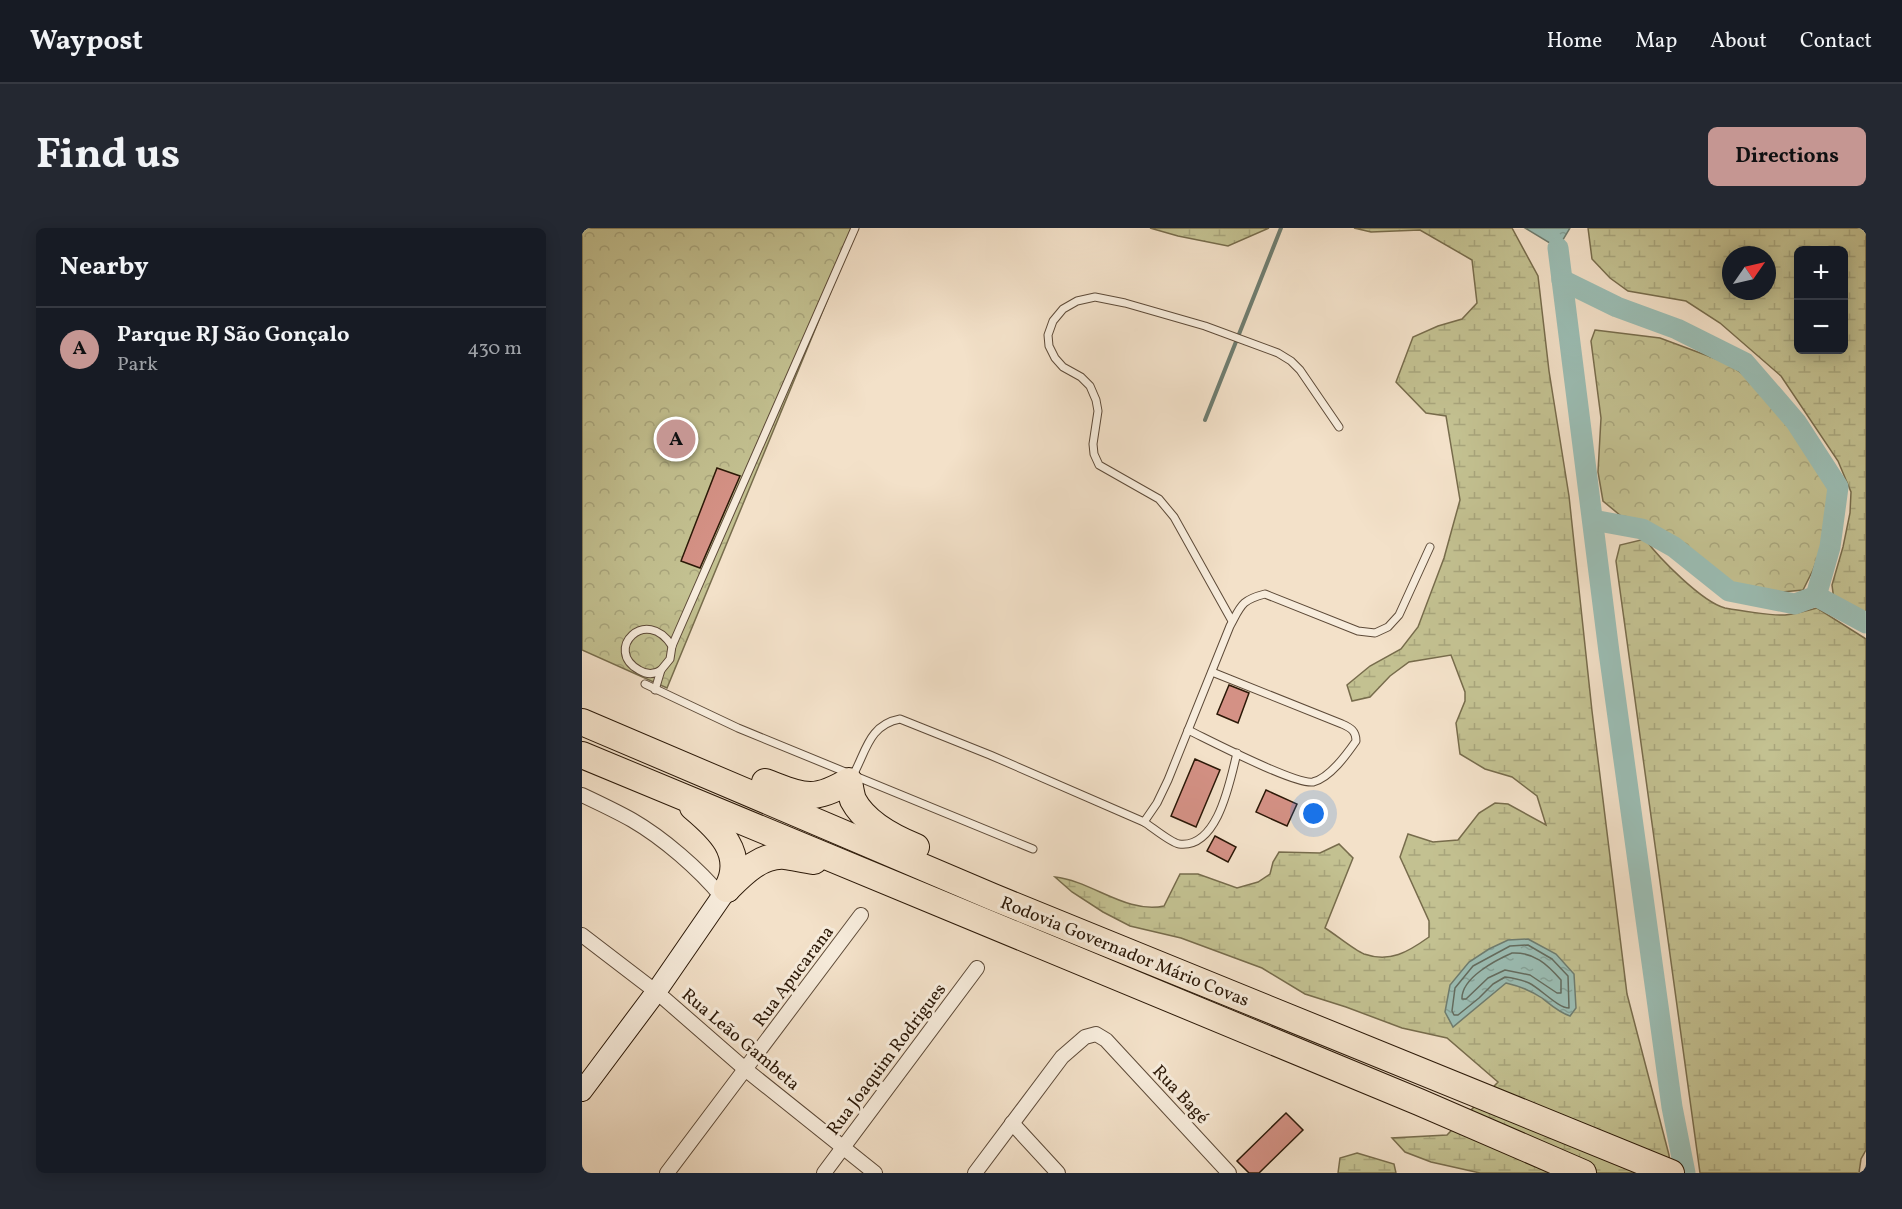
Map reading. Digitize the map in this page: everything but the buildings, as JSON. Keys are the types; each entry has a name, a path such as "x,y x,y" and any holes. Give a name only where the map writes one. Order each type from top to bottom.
{"highway":[{"name":"Rodovia Governador Mário Covas","path":"582,722 993,897 1671,1173"},
{"name":"Rodovia Governador Mário Covas","path":"582,755 1419,1102 1583,1173"},
{"path":"689,767 719,765 797,794 815,796 832,791 851,778 853,799 861,811 880,829 905,843 977,872 989,884 993,897"},
{"path":"677,794 719,830 728,843 733,869 724,893"},
{"path":"724,893 749,868 765,859 782,855 853,868"}],"main road":[{"path":"582,1091 656,992 724,893"}],"street":[{"path":"582,795 633,820 655,835 724,893"},
{"name":"Rua Apucarana","path":"667,1173 861,915"},
{"name":"Rua Leão Gambeta","path":"582,935 656,992 745,1069 875,1173"},
{"name":"Rua Joaquim Rodrigues","path":"824,1173 976,968"},
{"name":"Rua Bagé","path":"1012,1123 1062,1057 1085,1037 1096,1035 1106,1040 1229,1173"},
{"path":"975,1173 1012,1123 1058,1173"}],"lane":[{"path":"672,646 666,637 652,629 644,628 632,634 624,648 631,664 638,670 649,674 656,674 670,660 672,646 855,228"},
{"path":"1232,621 1179,525 1159,499 1100,465 1094,454 1093,444 1098,411 1096,400 1090,386 1055,358 1049,345 1048,335 1053,321 1063,309 1077,300 1095,297 1173,316 1278,353 1300,370 1339,427"},
{"path":"1144,822 1157,802 1232,621 1240,607 1250,598 1265,594 1358,631 1375,633 1388,627 1399,615 1430,547"},
{"path":"655,690 662,670"},
{"path":"1188,730 1290,778 1312,782 1331,772 1356,741 1352,728 1212,672"},
{"path":"645,684 851,778 1033,849"},
{"path":"851,778 866,744 875,732 887,722 900,719 990,755 1144,822 1178,844 1196,843 1210,831 1229,787 1237,753"}],"green space":[{"path":"582,228 857,228 667,688 582,650"},
{"path":"1150,228 1269,228 1228,246"},
{"path":"1354,228 1512,228 1538,276 1549,371 1569,496 1592,711 1627,994 1669,1155 1671,1173 1480,1173 1431,1162 1405,1152 1392,1138 1447,1135 1498,1082 1447,1038 1402,1028 1305,994 1262,968 1181,938 1130,926 1072,892 1055,877 1082,884 1136,905 1164,906 1180,874 1198,874 1237,888 1258,882 1270,874 1279,852 1320,853 1339,844 1353,858 1325,928 1364,954 1390,957 1414,947 1429,937 1429,921 1400,857 1408,834 1433,842 1458,840 1479,813 1495,803 1508,804 1546,825 1537,796 1512,777 1485,769 1460,754 1456,723 1465,701 1465,692 1451,655 1409,662 1390,676 1370,697 1352,701 1347,685 1370,666 1401,649 1418,627 1444,558 1460,500 1446,416 1426,413 1396,382 1413,337 1462,319 1477,303 1472,260 1420,230 1371,232"},
{"path":"1588,228 1866,228 1866,615 1834,600 1832,585 1850,513 1851,492 1838,461 1781,376 1720,323 1686,301 1628,291 1610,278 1592,259"},
{"path":"1595,330 1660,338 1727,363 1751,380 1786,417 1826,474 1831,503 1825,538 1803,590 1782,592 1732,585 1713,571 1680,540 1653,526 1627,521 1603,501 1598,472 1601,418 1591,341"},
{"path":"1645,539 1693,589 1716,604 1730,609 1780,615 1817,608 1866,639 1866,1150 1861,1159 1859,1173 1700,1173 1616,561 1620,545"},
{"path":"1357,1153 1394,1164 1396,1173 1338,1173 1340,1158"}],"water":[{"path":"1525,228 1570,228 1558,248"},
{"path":"1528,939 1556,954 1574,974 1576,1008 1570,1016 1533,993 1506,983 1453,1027 1445,1012 1450,985 1469,962 1508,940"}],"waterway":[{"path":"1205,420 1281,228"},
{"path":"1558,248 1609,652 1672,1107 1685,1173"},
{"path":"1562,280 1617,307 1677,329 1745,363 1796,422 1838,487 1830,547 1816,596"},
{"path":"1593,520 1642,529 1674,547 1729,591 1795,604 1816,596 1866,623"}],"place":[{"name":"Parque RJ São Gonçalo","path":"676,439"}]}
